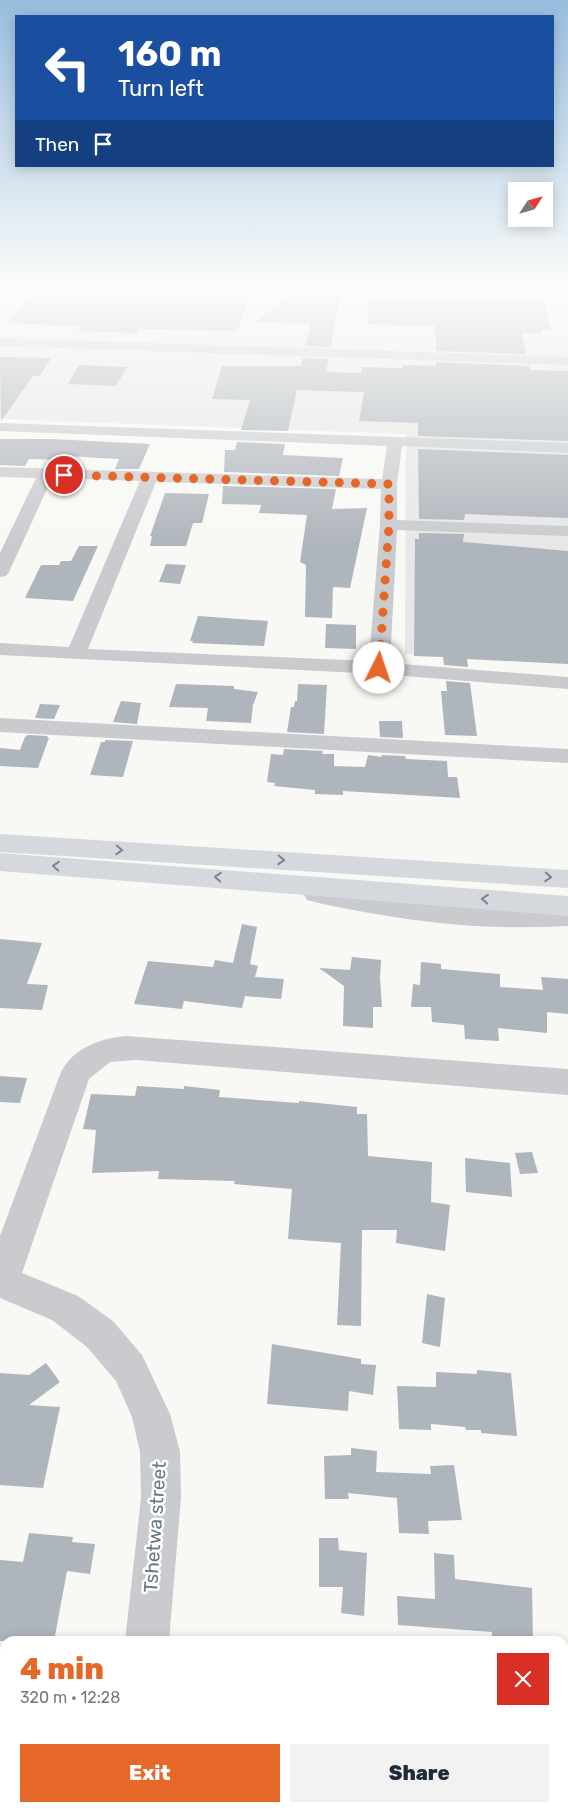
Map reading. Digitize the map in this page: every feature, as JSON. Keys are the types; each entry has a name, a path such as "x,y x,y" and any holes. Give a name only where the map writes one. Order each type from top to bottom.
{"main road":[{"path":"0,843 568,879"},
{"path":"0,862 568,906"}],"street":[{"path":"0,427 568,448"},
{"path":"379,668 389,525 389,484 395,442"},
{"path":"0,472 389,484"},
{"path":"0,572 5,548 46,474"},
{"path":"76,654 150,477"},
{"path":"389,525 568,531"},
{"path":"0,649 379,668 568,683"},
{"path":"0,725 568,756"},
{"path":"249,880 436,914 544,919 568,916"},
{"path":"1,1281 76,1072 88,1059 103,1052 127,1047 147,1048 568,1082"},
{"name":"Tshetwa street","path":"1,1281 65,1308 100,1334 128,1368 151,1414 160,1452 161,1498 147,1636"}],"shaded area":[{"path":"0,375 568,375 568,662 405,654 406,434 0,419"}],"building":[{"path":"0,375 41,375 33,376 1,421"},
{"path":"73,375 123,375 116,386 68,384"},
{"path":"219,375 568,375 568,441 418,436 418,423 359,421 364,392 297,390 288,431 241,430 250,400 212,399"},
{"path":"0,439 53,439 150,444 139,469 115,469 119,459 66,456 63,460 29,459 25,466 0,465"},
{"path":"237,442 285,444 283,455 343,458 339,476 224,472 225,450 235,450"},
{"path":"418,449 568,455 568,518 465,514 464,520 419,519"},
{"path":"223,486 336,489 332,509 367,508 350,588 333,587 332,618 305,617 306,565 300,562 307,515 259,513 261,505 222,504"},
{"path":"165,493 209,494 202,523 193,523 186,546 150,546 152,536 150,536"},
{"path":"419,533 464,534 463,542 568,551 568,664 467,659 468,667 444,665 443,657 414,656 415,539 419,539"},
{"path":"79,546 98,546 73,601 25,598 41,565 59,565 61,561 71,561"},
{"path":"166,564 186,565 180,584 159,582"},
{"path":"198,616 268,621 264,646 192,643 193,641 190,641"},
{"path":"326,624 356,625 356,649 325,648"},
{"path":"446,681 470,683 477,736 445,735 441,691 447,691"},
{"path":"176,684 234,686 234,689 258,692 253,705 251,723 206,721 208,708 169,707"},
{"path":"298,684 327,685 324,734 287,732 291,707 294,707 295,701 297,701"},
{"path":"121,701 141,703 137,724 113,722"},
{"path":"40,704 60,705 54,719 35,718"},
{"path":"379,721 402,721 403,738 380,737"},
{"path":"28,735 48,736 47,738 49,738 38,768 0,766 0,748 20,750 25,737"},
{"path":"105,740 133,741 123,777 90,775 101,742 105,742"},
{"path":"284,749 323,751 322,754 334,754 334,766 365,767 368,755 382,757 381,755 405,756 406,759 447,761 448,777 457,777 460,798 343,791 343,795 315,794 315,790 274,786 275,783 267,782 271,754 283,755"},
{"path":"242,924 257,927 250,964 258,966 255,977 284,979 281,999 245,996 242,1008 184,1001 182,1009 134,1004 148,961 213,967 215,960 233,963"},
{"path":"0,939 42,943 27,984 48,985 42,1010 0,1008"},
{"path":"352,957 381,960 382,1007 373,1007 373,1028 343,1026 344,986 319,968 350,970"},
{"path":"421,962 441,964 441,969 500,974 500,987 543,990 541,977 568,979 568,1014 547,1012 547,1033 498,1028 499,1041 465,1039 464,1025 432,1022 431,1007 411,1007 413,984 420,985"},
{"path":"0,1076 27,1078 20,1103 0,1102"},
{"path":"137,1086 184,1089 184,1086 220,1090 219,1097 299,1103 299,1101 357,1107 357,1114 367,1114 368,1156 432,1162 431,1202 450,1205 445,1251 396,1243 397,1230 362,1230 361,1326 337,1325 341,1243 288,1239 292,1189 234,1184 235,1181 158,1179 159,1171 92,1173 96,1130 83,1129 91,1094 135,1096"},
{"path":"532,1152 538,1173 520,1174 515,1153"},
{"path":"465,1158 510,1163 512,1197 466,1192"},
{"path":"427,1294 445,1298 440,1347 422,1343"},
{"path":"272,1344 361,1359 361,1364 376,1365 373,1395 349,1391 348,1411 267,1404"},
{"path":"46,1363 60,1382 29,1405 60,1407 43,1488 0,1485 0,1373 29,1375"},
{"path":"477,1370 511,1373 517,1436 481,1433 481,1430 466,1430 465,1427 431,1424 431,1430 399,1429 397,1386 436,1387 436,1372 477,1374"},
{"path":"351,1448 377,1451 376,1472 431,1474 430,1466 454,1465 462,1520 428,1521 429,1534 399,1533 397,1498 348,1493 349,1499 325,1499 324,1456 351,1455"},
{"path":"29,1533 73,1537 72,1542 95,1544 90,1574 67,1571 55,1636 0,1636 0,1560 23,1562"},
{"path":"319,1538 338,1538 339,1550 367,1553 364,1616 341,1613 343,1587 319,1587"},
{"path":"434,1553 454,1555 455,1579 532,1588 533,1636 492,1636 492,1632 398,1625 397,1596 435,1599"}],"route":[{"path":"64,475 389,484 389,525 379,668"}]}
